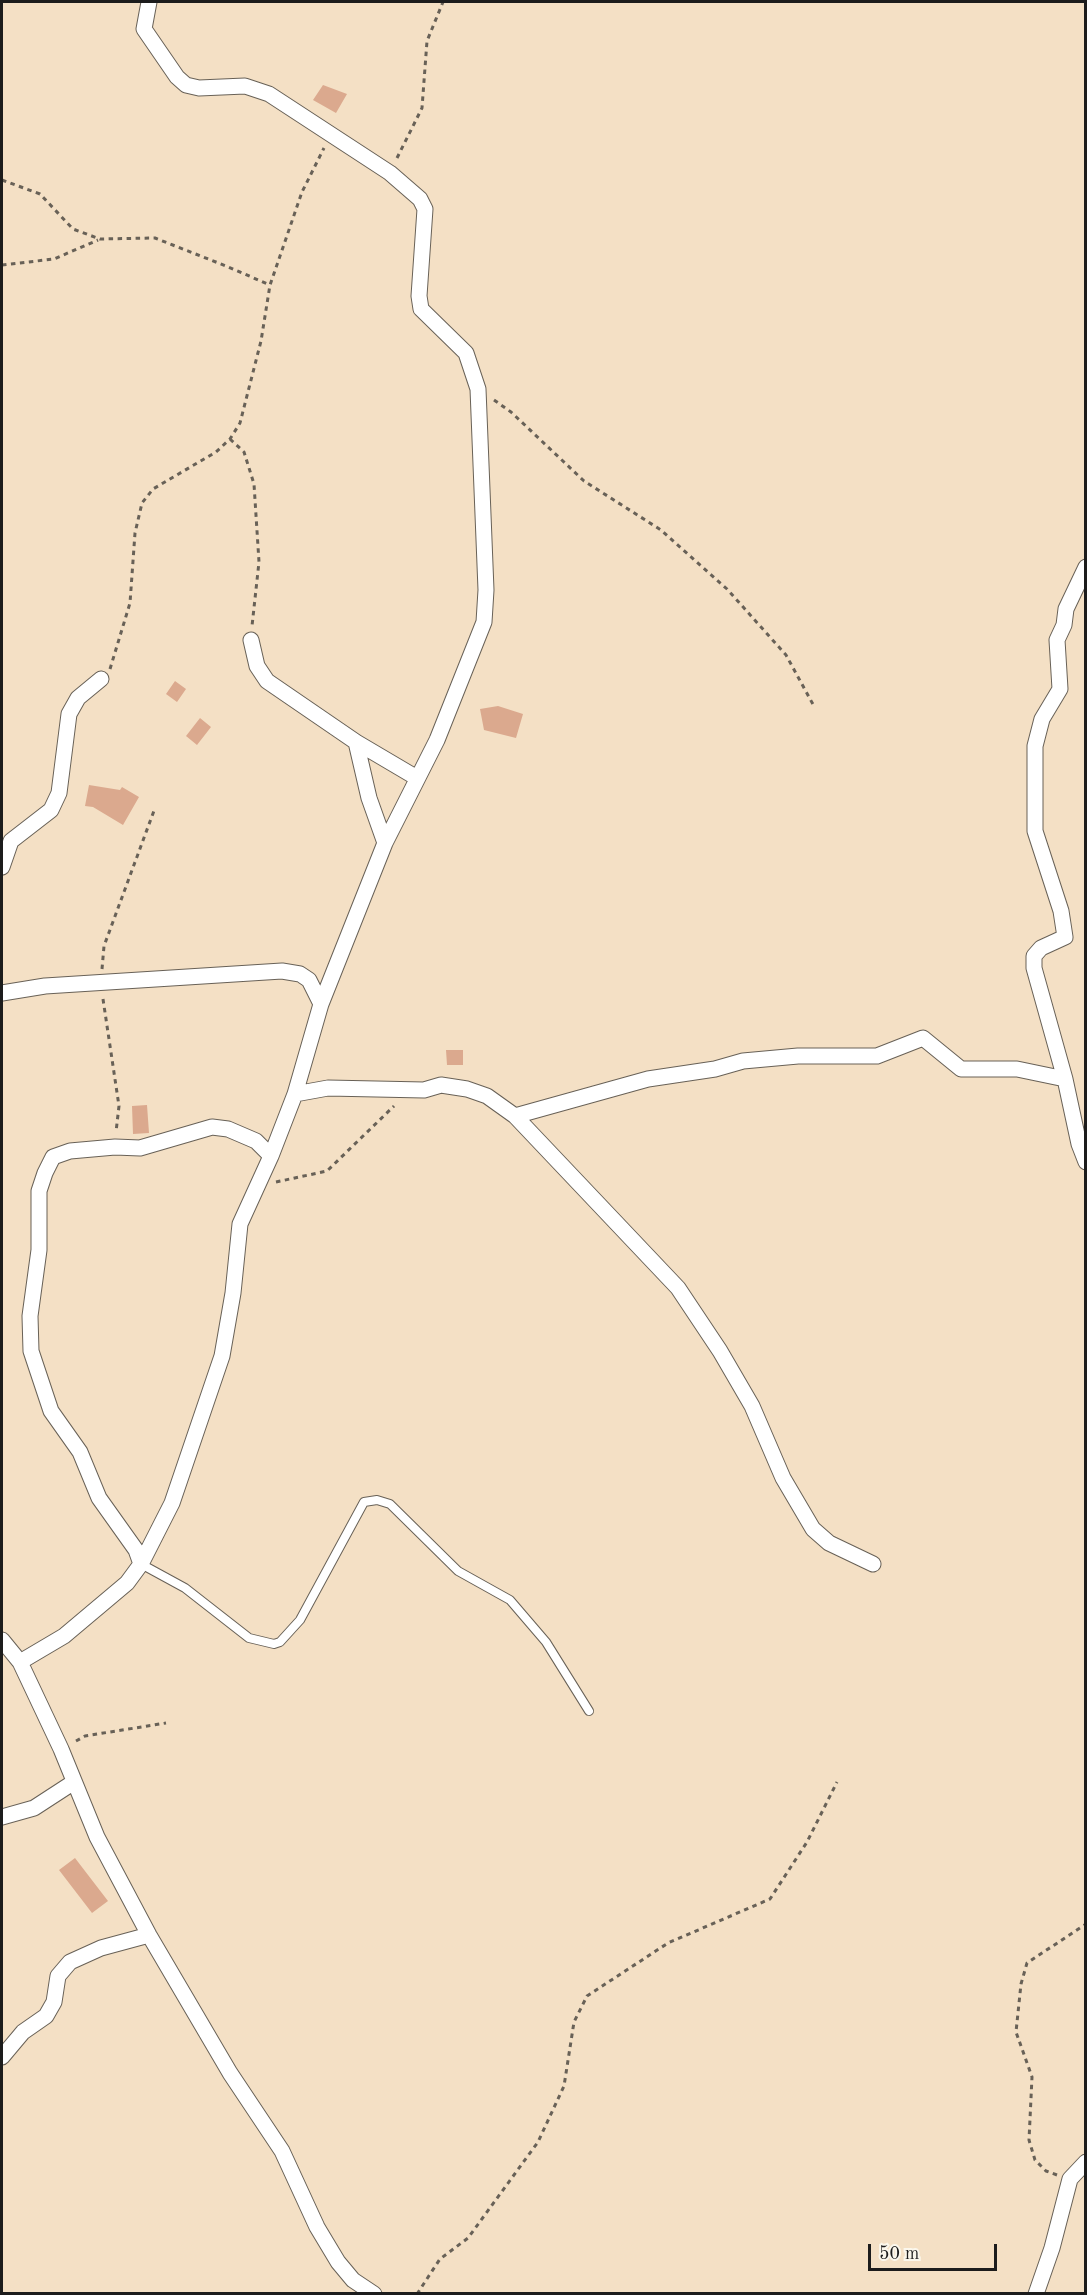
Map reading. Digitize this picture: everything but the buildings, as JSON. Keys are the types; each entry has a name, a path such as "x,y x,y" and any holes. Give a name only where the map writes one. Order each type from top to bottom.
{"street":[{"path":"12,1660 64,1636 127,1583 141,1564 172,1503 222,1356 233,1293 240,1224 271,1156 295,1094 321,1004 385,843 437,740 484,622 486,590 478,389 466,352 421,309 419,296 425,209 420,199 390,173 268,94 245,86 199,88 186,85 177,77 144,29 148,2"},
{"path":"1086,567 1066,609 1064,625 1057,640 1060,689 1042,719 1035,746 1035,831 1061,910 1065,938 1041,948 1035,956 1034,968 1065,1079 1079,1144 1086,1162"},
{"path":"250,640 257,666 267,681 356,741 417,778"},
{"path":"2,867 11,841 51,810 59,793 69,714 78,698 101,679"},
{"path":"356,741 369,798 385,843"},
{"path":"2,993 45,986 282,971 300,974 309,980 321,1004"},
{"path":"515,1116 648,1079 715,1069 743,1060 798,1056 877,1056 923,1038 961,1069 1017,1070 1065,1079"},
{"path":"295,1094 328,1088 424,1090 441,1085 467,1089 487,1096 515,1116 678,1288 720,1351 752,1406 783,1478 813,1529 830,1543 873,1564"},
{"path":"141,1564 136,1550 99,1498 80,1452 51,1411 31,1351 30,1316 39,1250 39,1191 54,1157 70,1151 115,1147 140,1148 212,1127 228,1129 256,1142 271,1156"},
{"path":"2,1640 61,1749 97,1837 149,1935 230,2073 282,2151 322,2236 338,2262 354,2287 374,2294"},
{"path":"2,1817 34,1808 74,1782"},
{"path":"2,2057 23,2032 46,2016 54,2002 58,1976 70,1962 101,1948 149,1935"},
{"path":"1036,2294 1052,2248 1070,2179 1086,2162"}],"lane":[{"path":"141,1564 185,1588 249,1638 274,1644 280,1642 300,1620 364,1502 377,1500 384,1502 390,1504 458,1571 510,1600 546,1642 589,1711"}],"path":[{"path":"390,173 422,108 427,41 443,2"},
{"path":"101,679 112,666 130,603 135,533 142,503 153,489 216,452 230,439 240,423 261,341 270,285 302,192 331,135"},
{"path":"2,180 40,194 73,229 100,239 155,238 270,285"},
{"path":"2,265 54,259 100,239"},
{"path":"478,389 510,412 584,481 661,530 727,590 786,655 815,708"},
{"path":"230,439 244,452 254,484 259,562 250,640"},
{"path":"115,1147 119,1106 101,983 104,946 155,808"},
{"path":"257,1186 327,1172 395,1105"},
{"path":"61,1749 85,1736 166,1723"},
{"path":"417,2294 440,2259 468,2238 538,2142 564,2086 574,2022 587,1996 668,1942 770,1899 807,1842 837,1782"},
{"path":"1070,2179 1046,2171 1035,2160 1029,2140 1032,2077 1016,2032 1021,1984 1027,1963 1086,1924"}]}
